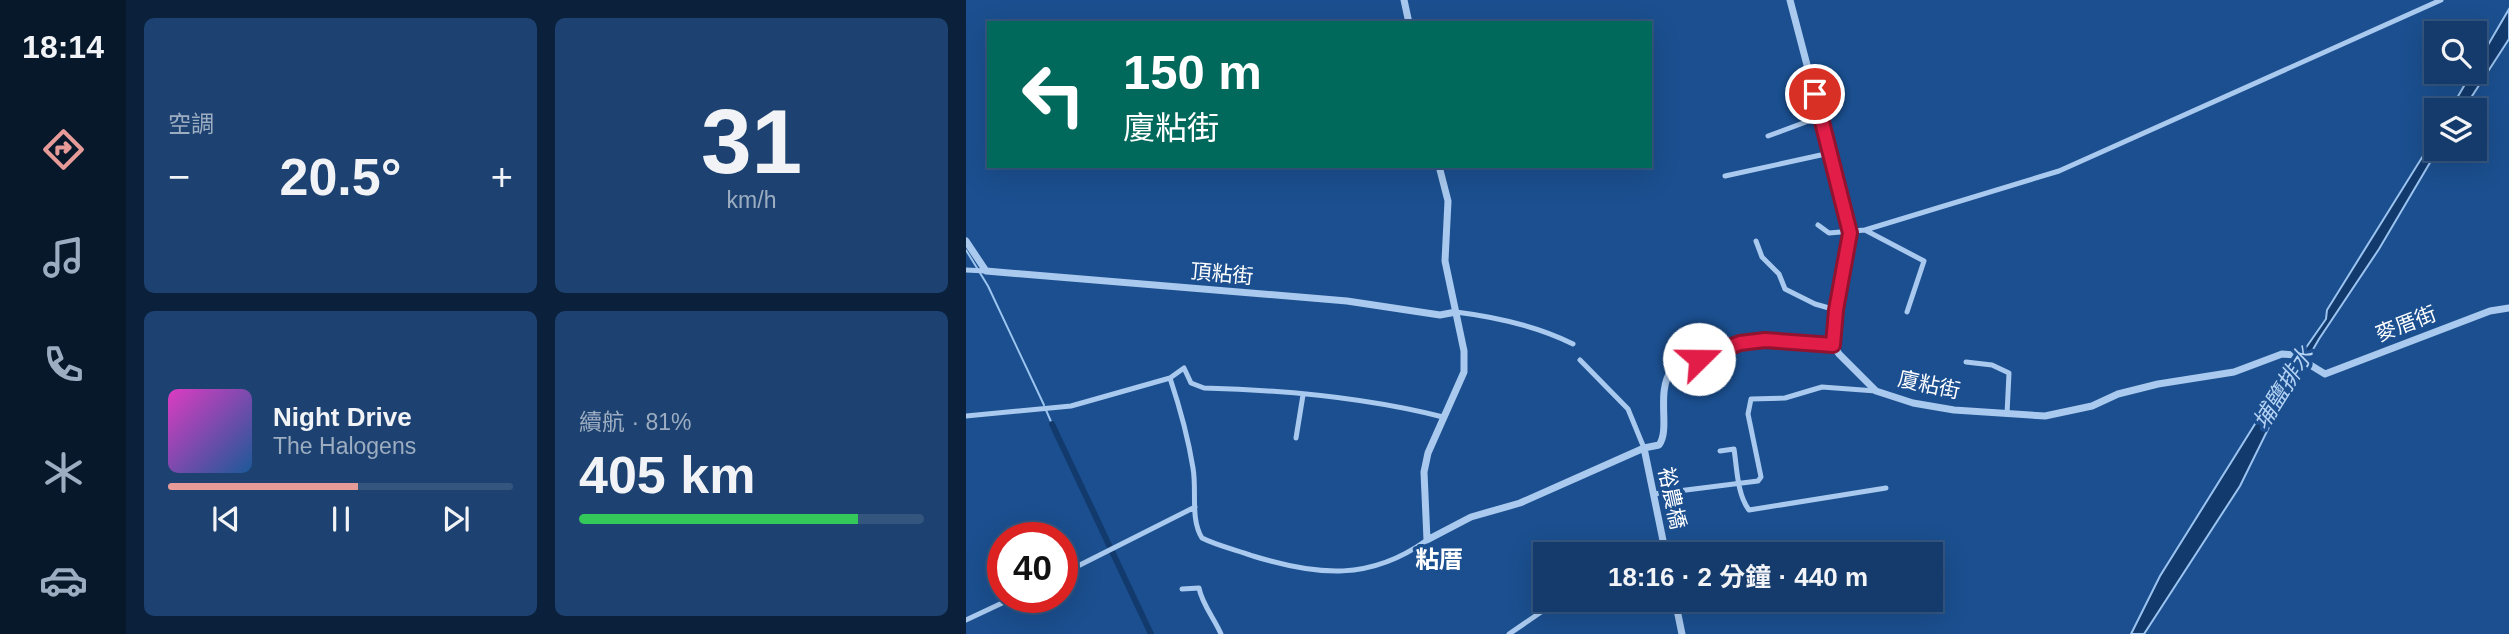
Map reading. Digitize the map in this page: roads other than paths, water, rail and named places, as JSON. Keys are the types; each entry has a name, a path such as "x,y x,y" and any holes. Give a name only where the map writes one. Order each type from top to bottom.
{"street":[{"path":"1404,0 1409,21"},
{"path":"1170,378 1187,433 1196,491 1198,531 1206,540 1275,562 1332,572 1373,568 1410,552 1471,517 1520,503 1644,448 1659,445 1664,438 1662,402 1672,369 1743,343 1765,340 1833,345 1836,310 1850,233 1790,0"},
{"path":"1818,225 1829,233 1866,230 2060,171 2441,0"},
{"path":"1768,136 1822,116"},
{"path":"1725,176 1830,153"},
{"path":"1427,540 1424,472 1428,453 1464,372 1464,351 1445,261 1448,201 1440,170"},
{"path":"1866,230 1924,261 1907,312"},
{"path":"966,241 986,271"},
{"path":"1756,241 1762,257 1779,274 1785,289 1815,304 1836,310"},
{"path":"966,270 986,271"},
{"name":"頂粘街","path":"986,271 1347,301 1440,315 1456,312 1511,321 1573,344"},
{"name":"麥厝街","path":"2298,359 2325,373 2490,311 2509,308"},
{"name":"廈粘街","path":"1833,345 1877,391 1913,403 2045,416 2092,406 2118,394 2158,384 2234,372 2282,354 2294,355 2298,359"},
{"path":"1580,360 1628,409 1644,448"},
{"path":"1966,362 1992,365 2009,373 2007,414"},
{"path":"966,416 1071,406 1170,378 1184,368 1191,383 1197,386 1286,390 1303,395 1398,405 1443,417"},
{"path":"1654,495 1758,481 1761,477 1748,414 1751,400 1785,398 1822,387 1877,391"},
{"path":"1296,438 1303,395"},
{"name":"裕農橋","path":"1644,448 1663,542"},
{"path":"1720,451 1734,449 1745,504 1752,510 1886,488"},
{"path":"1078,566 1195,507"},
{"path":"1182,589 1199,588 1201,600 1209,609 1221,634"},
{"path":"966,620 987,610"},
{"path":"1509,634 1541,612"},
{"path":"1677,612 1682,634"}],"water":[{"path":"2509,9 2509,39 2487,73 2487,47"},
{"path":"2465,84 2480,84 2471,98 2457,98"},
{"name":"埔鹽排水","path":"2424,154 2424,161 2431,161 2379,249 2319,339 2275,415 2240,486 2144,634 2131,634 2160,576 2275,392 2326,319 2327,310"}],"waterway":[{"path":"966,250 988,286 1044,405"},
{"path":"1046,410 1052,424"},
{"path":"1052,424 1151,634"}],"district":[{"name":"粘厝","path":"1439,560"}]}
